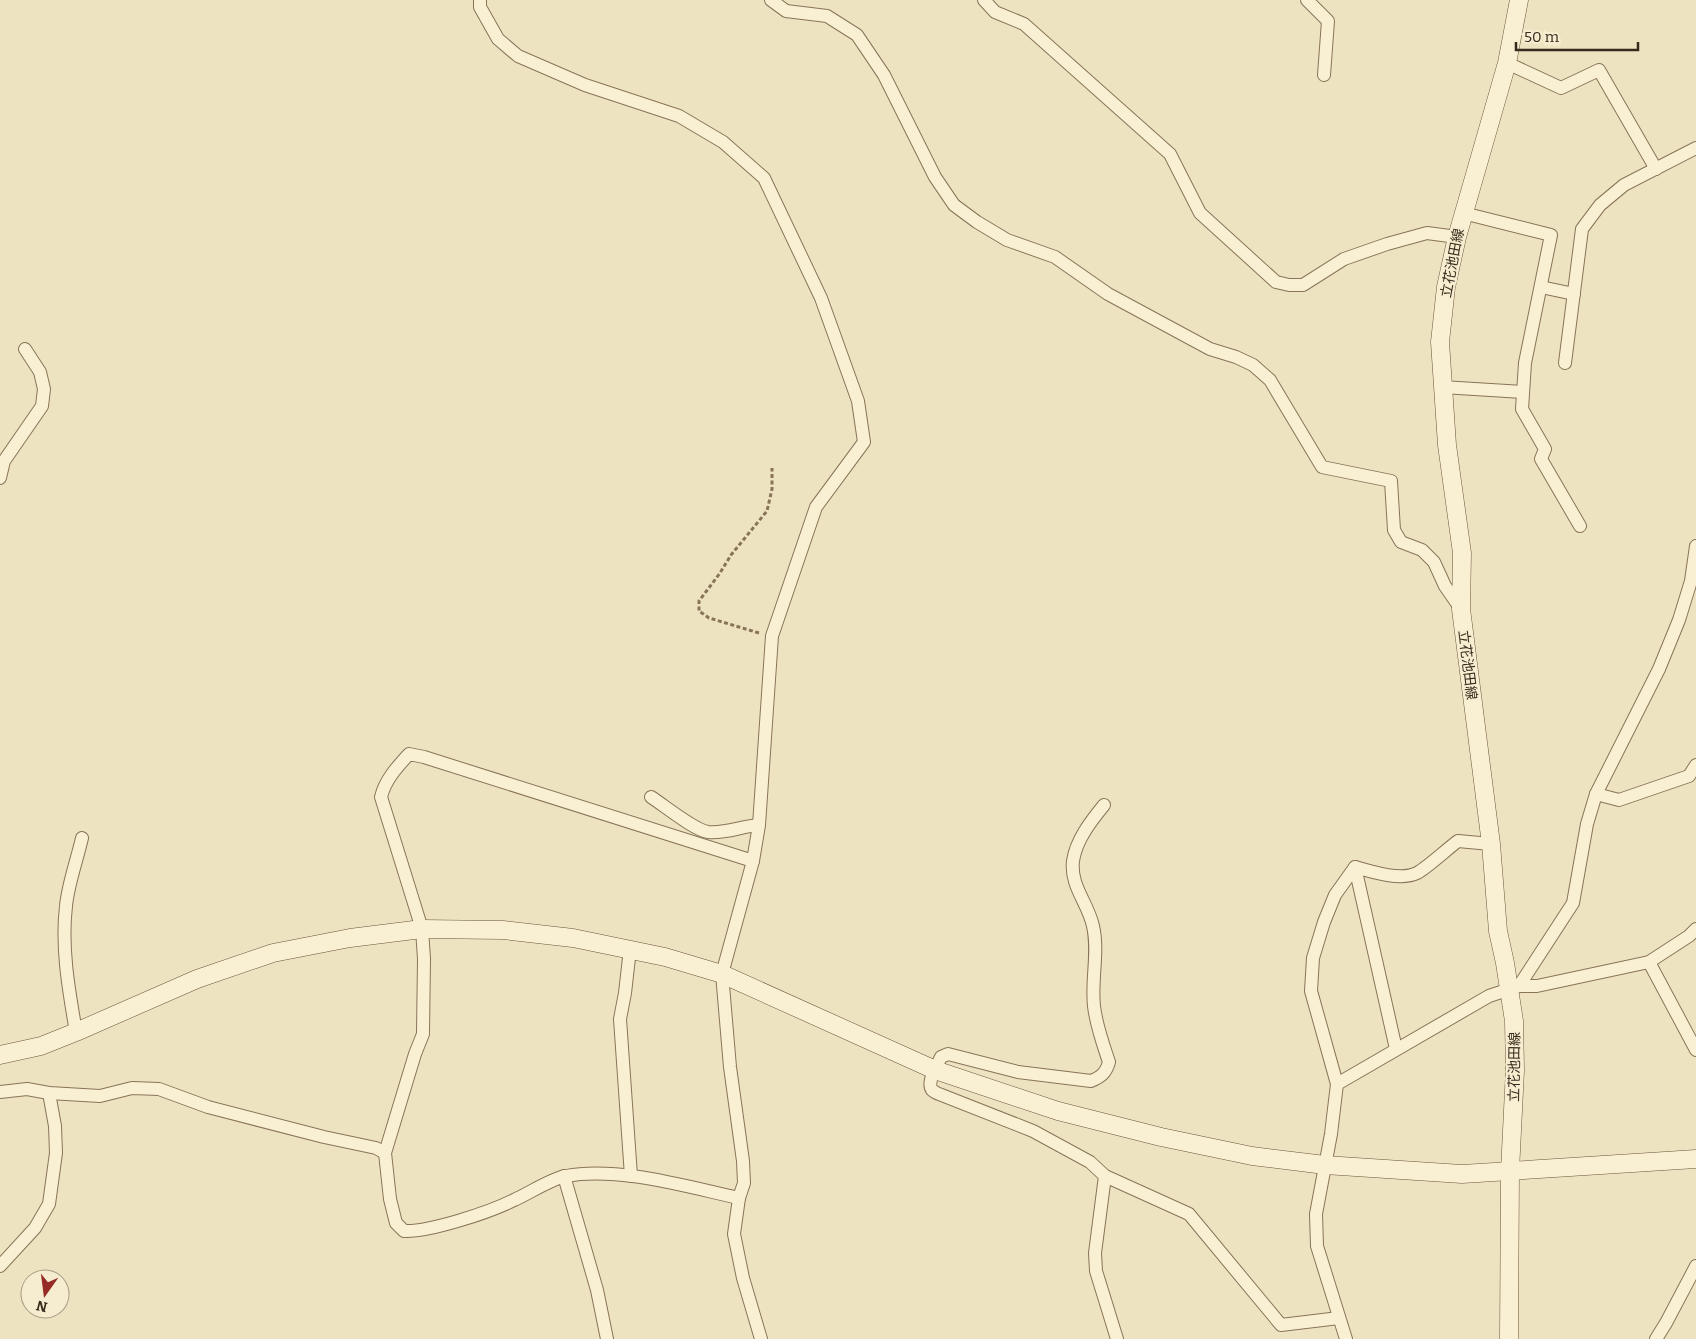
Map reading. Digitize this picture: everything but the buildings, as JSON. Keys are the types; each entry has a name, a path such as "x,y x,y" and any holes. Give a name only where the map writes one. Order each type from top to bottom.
{"street":[{"path":"480,0 480,8 498,39 518,56 585,85 679,116 722,142 764,178 821,298 858,401 864,442 816,507 772,636 759,825 753,861 722,974 730,1067 743,1161 744,1183 739,1198 734,1234 743,1278 760,1339"},
{"path":"771,0 786,10 827,16 856,35 884,75 935,178 954,205 976,222 1007,240 1055,257 1108,294 1210,349 1236,357 1253,365 1270,380 1322,467 1392,481 1394,530 1401,542 1422,550 1434,562 1445,586 1461,609"},
{"path":"984,0 995,12 1024,24 1170,154 1200,213 1276,282 1289,285 1303,285 1344,259 1427,233 1457,237"},
{"path":"1307,0 1328,20 1324,75"},
{"name":"立花池田線","path":"1509,1339 1510,1171 1515,1070 1514,988 1498,931 1491,844 1461,609 1462,553 1447,445 1440,342 1446,287 1457,237 1507,63 1519,0"},
{"path":"1507,63 1561,88 1599,70 1656,168"},
{"path":"1565,363 1582,229 1600,205 1624,185 1696,148"},
{"path":"1463,213 1551,235 1525,363 1522,409 1546,449 1541,460 1580,526"},
{"path":"1541,287 1574,294"},
{"path":"0,478 4,461 42,406 44,389 40,372 25,349"},
{"path":"1442,387 1523,392"},
{"path":"1514,988 1573,903 1587,824 1596,794 1659,669 1679,620 1693,582 1696,546"},
{"path":"739,1198 631,1176 588,1173 564,1176 502,1206 423,1229 404,1231 396,1223 385,1153 422,1034 424,959 422,929 381,797 383,789 394,771 409,754 434,760 753,861"},
{"path":"1596,794 1619,800 1689,776 1696,765"},
{"path":"651,797 700,830 710,832 734,830 746,826 759,825"},
{"path":"1104,805 1087,826 1073,860 1073,874 1077,889 1093,925 1095,946 1094,1005 1109,1062 1106,1071 1100,1078 1090,1081 1018,1072 948,1054 941,1057 935,1070 930,1084 932,1090 1033,1131 1090,1162 1105,1176 1189,1214 1281,1325 1339,1318"},
{"path":"76,1032 67,975 64,928 66,904 82,838"},
{"path":"1355,867 1383,875 1407,875 1417,873 1458,841 1491,844"},
{"path":"1355,867 1396,1049"},
{"path":"1346,1339 1317,1246 1316,1214 1337,1084 1311,991 1313,958 1324,922 1335,894 1355,867"},
{"path":"0,1055 41,1046 197,979 273,953 350,938 422,929 503,930 572,938 630,949 722,974 935,1070 1058,1110 1161,1137 1252,1156 1325,1165 1462,1174 1696,1159"},
{"path":"1337,1084 1488,996 1514,988 1537,986 1649,962 1689,936 1696,929"},
{"path":"630,949 620,1019 631,1176"},
{"path":"1649,962 1696,1050"},
{"path":"0,1092 26,1089 49,1093 100,1096 132,1088 158,1089 208,1107 324,1137 376,1148 385,1153"},
{"path":"0,1266 35,1228 49,1204 56,1153 55,1126 49,1093"},
{"path":"564,1176 597,1290 607,1339"},
{"path":"1105,1176 1095,1252 1096,1271 1117,1339"},
{"path":"1656,1339 1696,1266"}],"path":[{"path":"772,468 772,489 767,511 731,555 699,601 699,611 709,618 772,636"}]}
